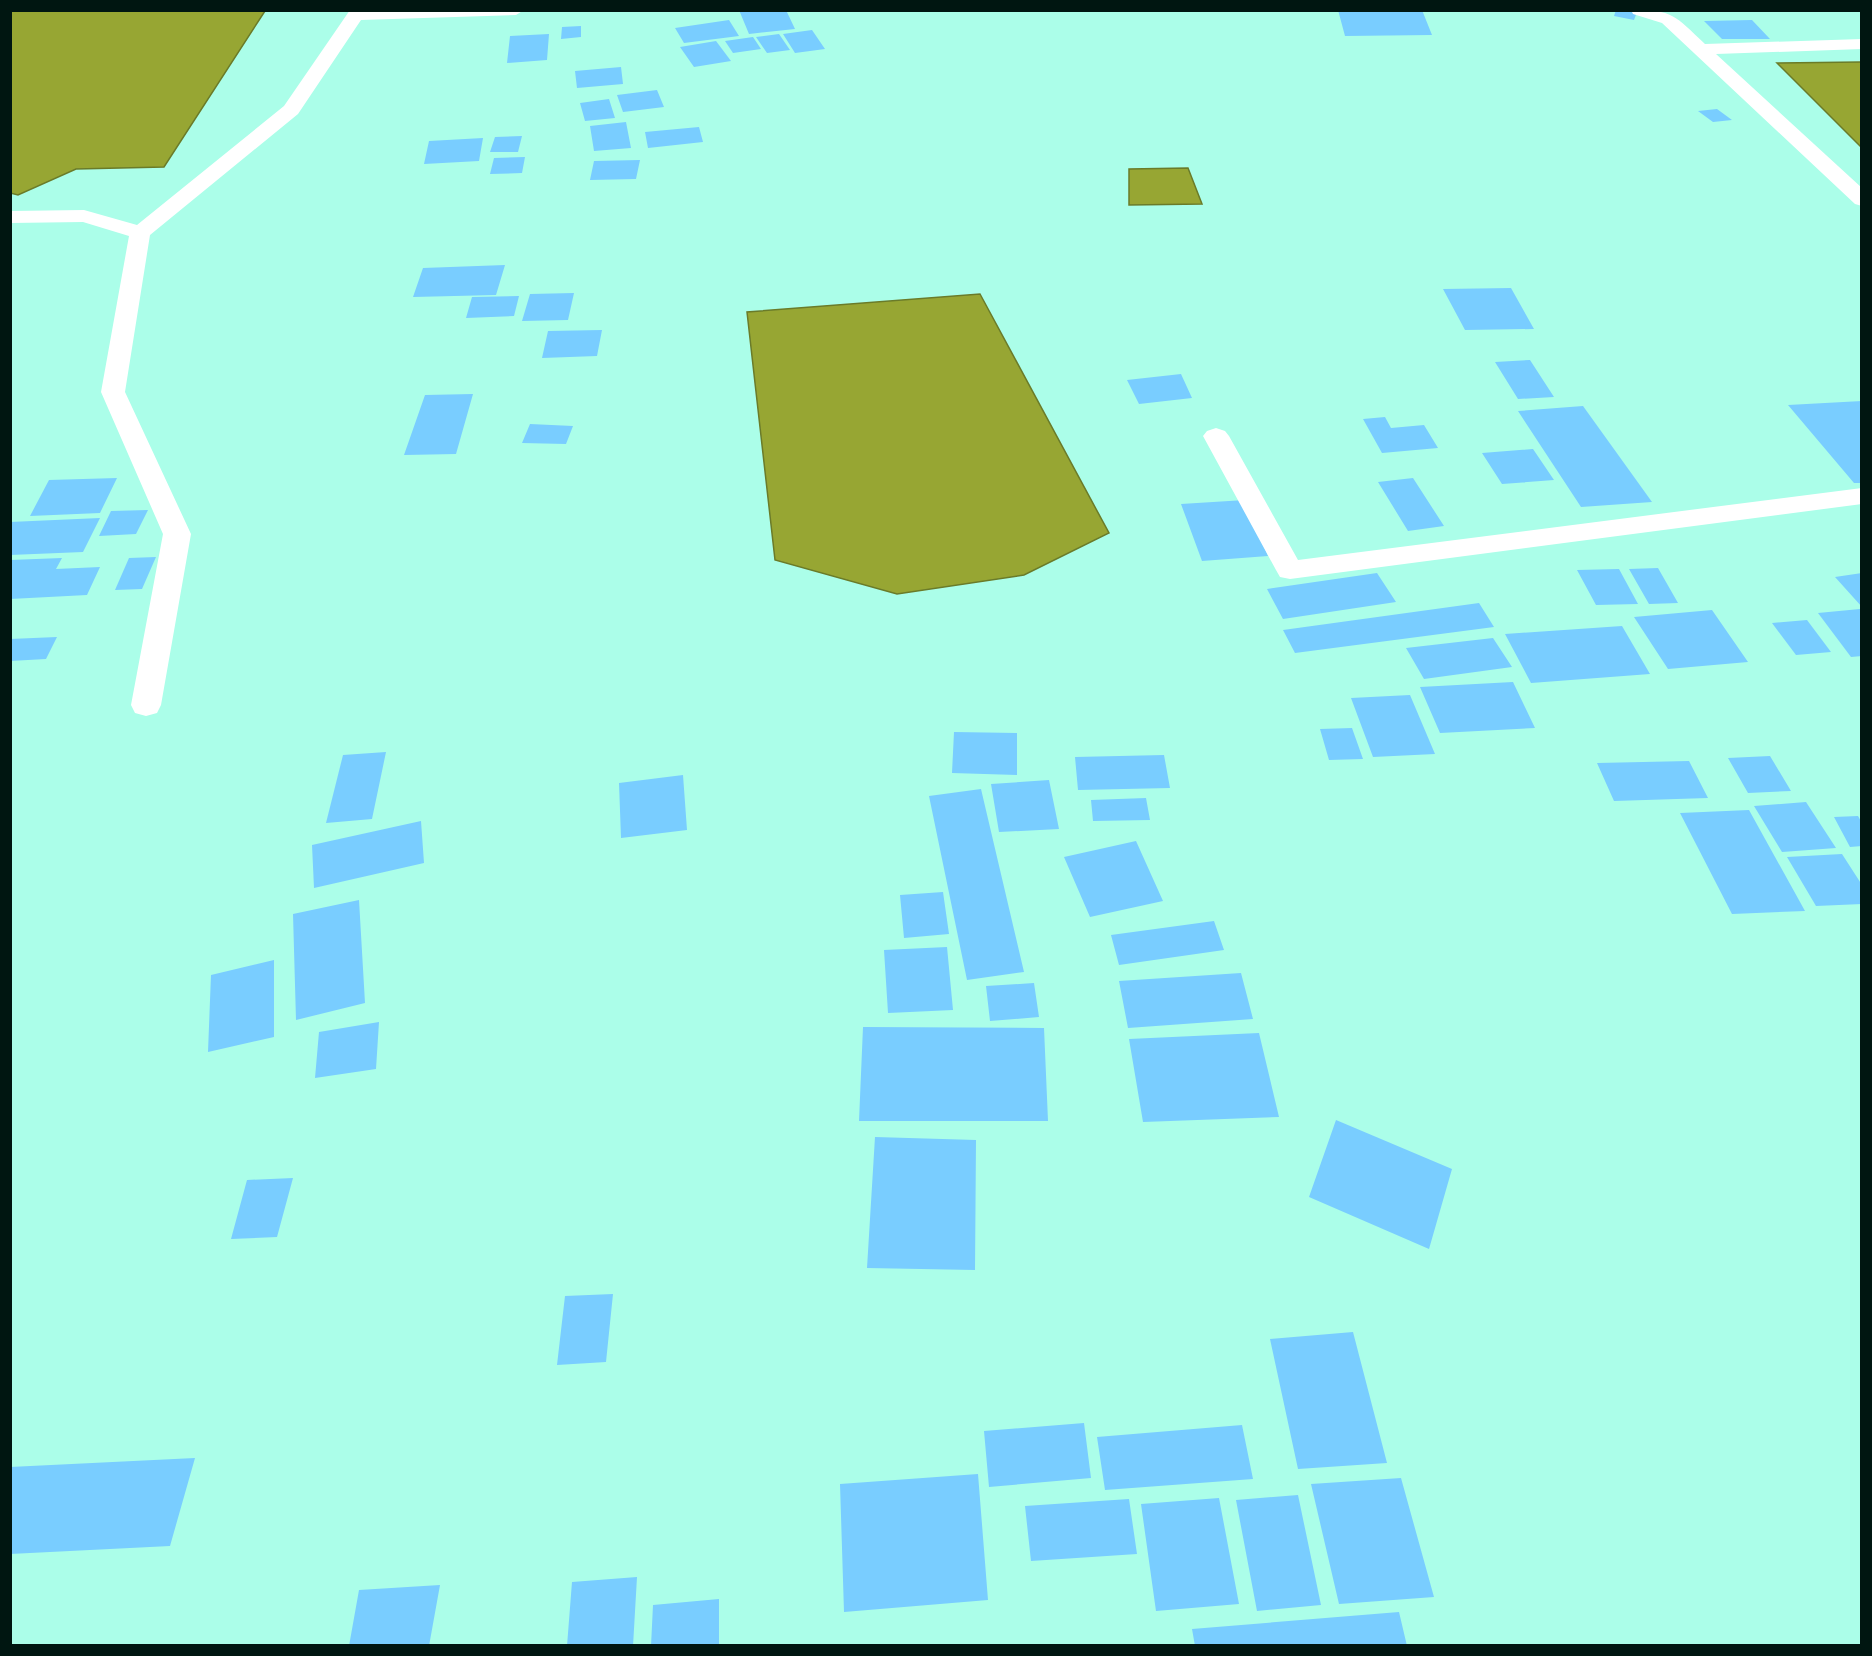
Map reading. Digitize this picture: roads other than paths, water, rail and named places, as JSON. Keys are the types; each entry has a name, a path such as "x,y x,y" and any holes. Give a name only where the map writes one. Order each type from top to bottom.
{"street":[{"path":"146,705 177,534 113,392 140,233 291,110 357,13 516,10"},
{"path":"1639,10 1668,18 1862,200"},
{"path":"1701,49 1862,44"},
{"path":"10,217 84,216 140,233"},
{"path":"1216,436 1290,570 1862,496"}]}
